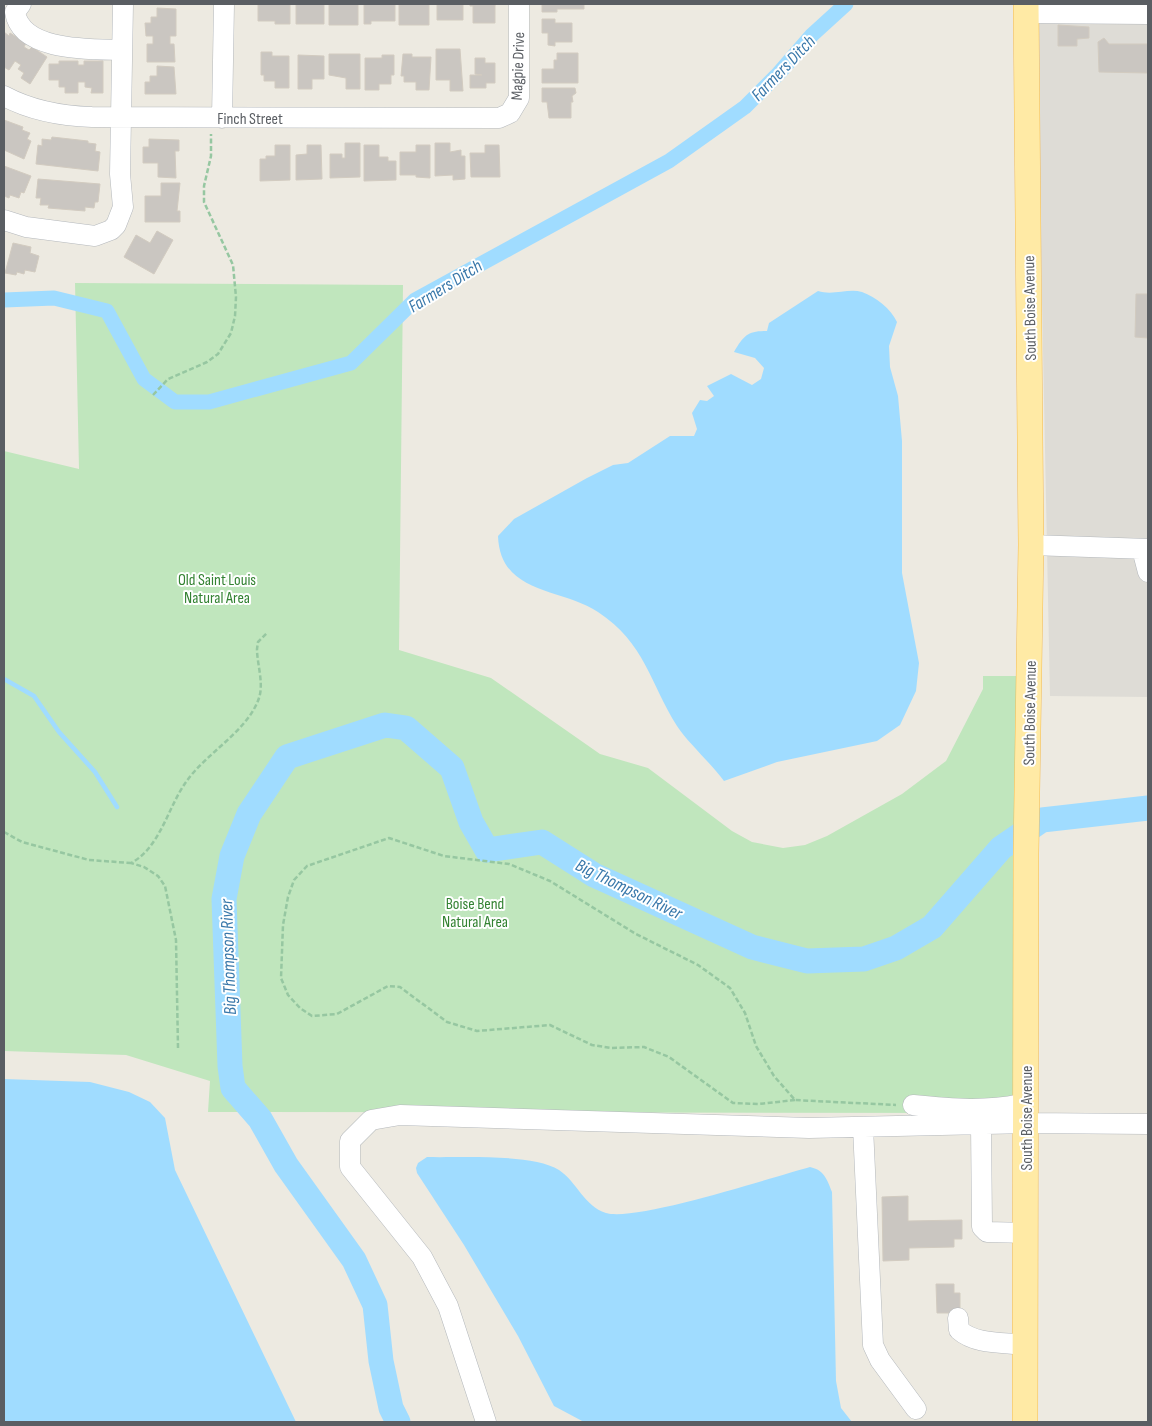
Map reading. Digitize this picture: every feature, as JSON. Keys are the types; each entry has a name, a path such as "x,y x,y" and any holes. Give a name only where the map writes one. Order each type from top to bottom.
{"main road":[{"name":"South Boise Avenue","path":"1025,1422 1026,854 1031,545 1026,8"}],"street":[{"path":"21,4 15,12 16,22 22,29 37,38 63,47 122,50"},
{"path":"4,220 26,226 89,235 102,234 110,230 118,221 123,207 120,174 123,4"},
{"path":"217,118 224,4"},
{"name":"Magpie Drive","path":"499,118 510,113 519,98 519,4"},
{"path":"1026,8 1148,14"},
{"name":"Finch Street","path":"4,96 38,110 66,116 122,118 499,118"},
{"path":"1031,545 1145,549 1148,572"},
{"path":"913,1105 947,1109 1002,1109 1026,1113 1148,1124"},
{"path":"486,1422 448,1306 422,1257 350,1168 350,1142 371,1120 400,1114 809,1128 981,1124 1026,1113"},
{"path":"981,1124 982,1228 987,1232 1026,1233"},
{"path":"863,1127 873,1345 880,1360 916,1409"},
{"path":"958,1318 959,1330 967,1338 976,1341 1026,1345"}],"path":[{"path":"153,395 168,380 207,362 218,354 231,333 235,316 236,297 233,265 204,202 204,186 217,118"},
{"path":"131,863 142,858 152,844 185,783 201,762 234,733 252,712 260,697 258,642 267,633"},
{"path":"4,832 22,842 88,860 131,863 144,867 158,876 165,886 176,940 178,1048"},
{"path":"795,1100 774,1076 756,1046 745,1013 730,988 698,965 636,934 550,881 509,864 444,856 388,838 307,866 294,880 288,897 283,925 281,978 288,995 300,1008 312,1016 337,1014 388,986 400,986 447,1022 477,1031 550,1025 592,1045 611,1048 644,1047 670,1057 733,1103 759,1104 795,1100 913,1105"}],"shaded area":[{"path":"1036,4 1148,4 1148,697 1050,696"}],"green space":[{"path":"75,283 403,285 399,650 491,678 600,754 648,768 732,831 752,842 783,848 805,845 827,836 902,794 946,761 983,689 983,676 1020,676 1015,1113 208,1112 210,1081 126,1055 4,1051 4,451 79,469"}],"water":[{"path":"818,291 829,293 862,292 882,304 897,322 889,346 890,367 898,396 902,441 902,573 919,663 916,691 900,725 877,741 777,762 724,781 677,726 637,650 626,637 614,624 598,612 583,604 521,580 509,569 501,555 498,536 514,519 587,478 613,465 628,463 670,436 694,436 697,429 692,413 700,400 707,401 714,396 707,386 731,374 752,385 761,379 764,368 755,358 734,352 744,338 751,333 767,331 769,323"},
{"path":"4,1079 90,1082 129,1092 150,1102 165,1118 175,1170 296,1422 4,1422"},
{"path":"427,1157 514,1159 547,1165 565,1175 598,1210 606,1213 622,1214 674,1205 810,1167 819,1170 827,1179 832,1192 836,1381 841,1408 852,1422 584,1422 554,1406 518,1336 464,1245 417,1173 418,1163"}],"building":[{"path":"258,4 290,4 290,24 275,24 275,21 258,21"},
{"path":"296,4 324,4 324,24 296,24"},
{"path":"358,4 358,25 329,25 329,5"},
{"path":"364,4 395,4 395,21 371,21 371,24 364,24"},
{"path":"429,4 429,25 399,25 399,5"},
{"path":"437,4 463,4 463,20 437,20"},
{"path":"470,4 497,4 495,5 495,23 473,23 473,6 470,6"},
{"path":"542,4 584,4 584,9 557,9 557,12 542,12"},
{"path":"157,8 176,9 176,36 170,36 170,44 174,44 175,62 147,62 147,44 153,44 153,36 146,36 145,23 151,23 151,17 157,17"},
{"path":"542,19 555,19 555,23 572,23 572,42 555,42 555,46 548,45 548,33 542,33"},
{"path":"1058,25 1089,27 1089,38 1077,39 1077,46 1058,46"},
{"path":"4,32 9,36 10,33 26,43 24,47 29,50 32,47 47,57 30,84 21,78 24,73 18,69 21,65 15,61 9,70 4,67"},
{"path":"1104,38 1109,44 1148,44 1148,73 1099,72 1098,42"},
{"path":"436,49 460,49 463,91 450,91 450,80 436,80"},
{"path":"261,52 272,52 272,56 289,56 289,88 275,88 275,81 264,81 264,75 261,75"},
{"path":"557,53 578,53 578,83 542,83 542,69 554,69 554,60 557,60"},
{"path":"329,54 360,54 360,89 346,89 346,78 329,75"},
{"path":"403,54 412,54 412,57 431,57 429,90 416,90 416,82 404,82 404,76 401,76"},
{"path":"298,55 324,56 324,79 312,79 312,89 298,89"},
{"path":"382,55 394,55 394,75 391,75 391,84 379,84 379,90 365,90 365,58 382,58"},
{"path":"475,58 485,58 485,63 495,63 495,83 486,83 486,88 470,88 470,75 482,75 475,74"},
{"path":"59,61 78,61 78,65 84,65 84,61 103,61 103,93 91,93 92,88 85,87 85,82 78,82 78,93 65,93 65,87 59,87 59,80 49,80 49,64 59,64"},
{"path":"157,66 174,67 176,94 145,94 145,82 150,82 150,76 157,76"},
{"path":"542,88 575,88 576,93 572,96 573,102 571,102 571,118 549,118 547,102 542,102"},
{"path":"4,120 23,127 22,130 30,133 27,139 31,141 24,159 4,150"},
{"path":"52,137 88,141 88,143 96,144 95,151 100,152 98,171 36,164 38,145 42,146 42,139 51,140"},
{"path":"149,139 179,140 179,151 175,151 176,178 158,177 158,163 143,163 143,147 149,147"},
{"path":"345,143 360,143 360,177 330,178 330,154 342,154 342,158 345,158"},
{"path":"435,143 450,143 450,152 461,150 461,156 465,156 465,179 453,180 453,175 435,176"},
{"path":"275,145 290,145 290,180 260,181 260,159 266,159 266,156 275,156"},
{"path":"307,145 321,145 322,179 296,180 296,155 307,154"},
{"path":"364,145 379,145 379,157 388,157 388,161 396,161 396,180 364,181"},
{"path":"416,145 430,145 430,178 416,177 416,175 400,175 400,152 416,152"},
{"path":"485,145 499,145 500,177 471,177 470,153 485,153"},
{"path":"4,166 31,176 24,193 21,192 19,198 10,195 9,198 4,196"},
{"path":"38,179 100,184 98,202 95,202 94,208 85,207 85,211 48,208 49,205 40,205 41,198 36,198"},
{"path":"161,183 180,183 177,211 180,211 180,222 145,222 145,196 161,196"},
{"path":"157,231 173,240 154,274 124,257 136,235 150,243"},
{"path":"13,243 31,247 30,253 39,256 35,272 25,270 24,274 17,272 16,275 5,273"},
{"path":"1136,294 1148,294 1148,338 1135,337"},
{"path":"908,1196 908,1221 962,1220 962,1239 954,1239 954,1247 909,1248 909,1260 883,1261 882,1197"},
{"path":"936,1284 954,1284 954,1293 960,1293 960,1309 957,1313 937,1313"}],"waterway":[{"name":"Farmers Ditch","path":"4,300 54,298 107,311 144,379 175,402 209,402 351,363 415,300 669,161 745,107 779,73 812,35 846,4"},
{"path":"4,679 34,696 59,732 95,772 117,807"},
{"name":"Big Thompson River","path":"398,1422 391,1408 381,1361 375,1305 354,1260 286,1165 260,1119 233,1088 230,1066 224,899 232,856 249,814 287,757 385,725 406,728 452,768 471,822 487,850 542,842 594,875 752,947 807,961 864,959 896,948 932,927 1001,848 1042,820 1148,808"}],"park label":[{"name":"Old Saint Louis Natural Area","path":"217,588"},
{"name":"Boise Bend Natural Area","path":"475,912"}]}
